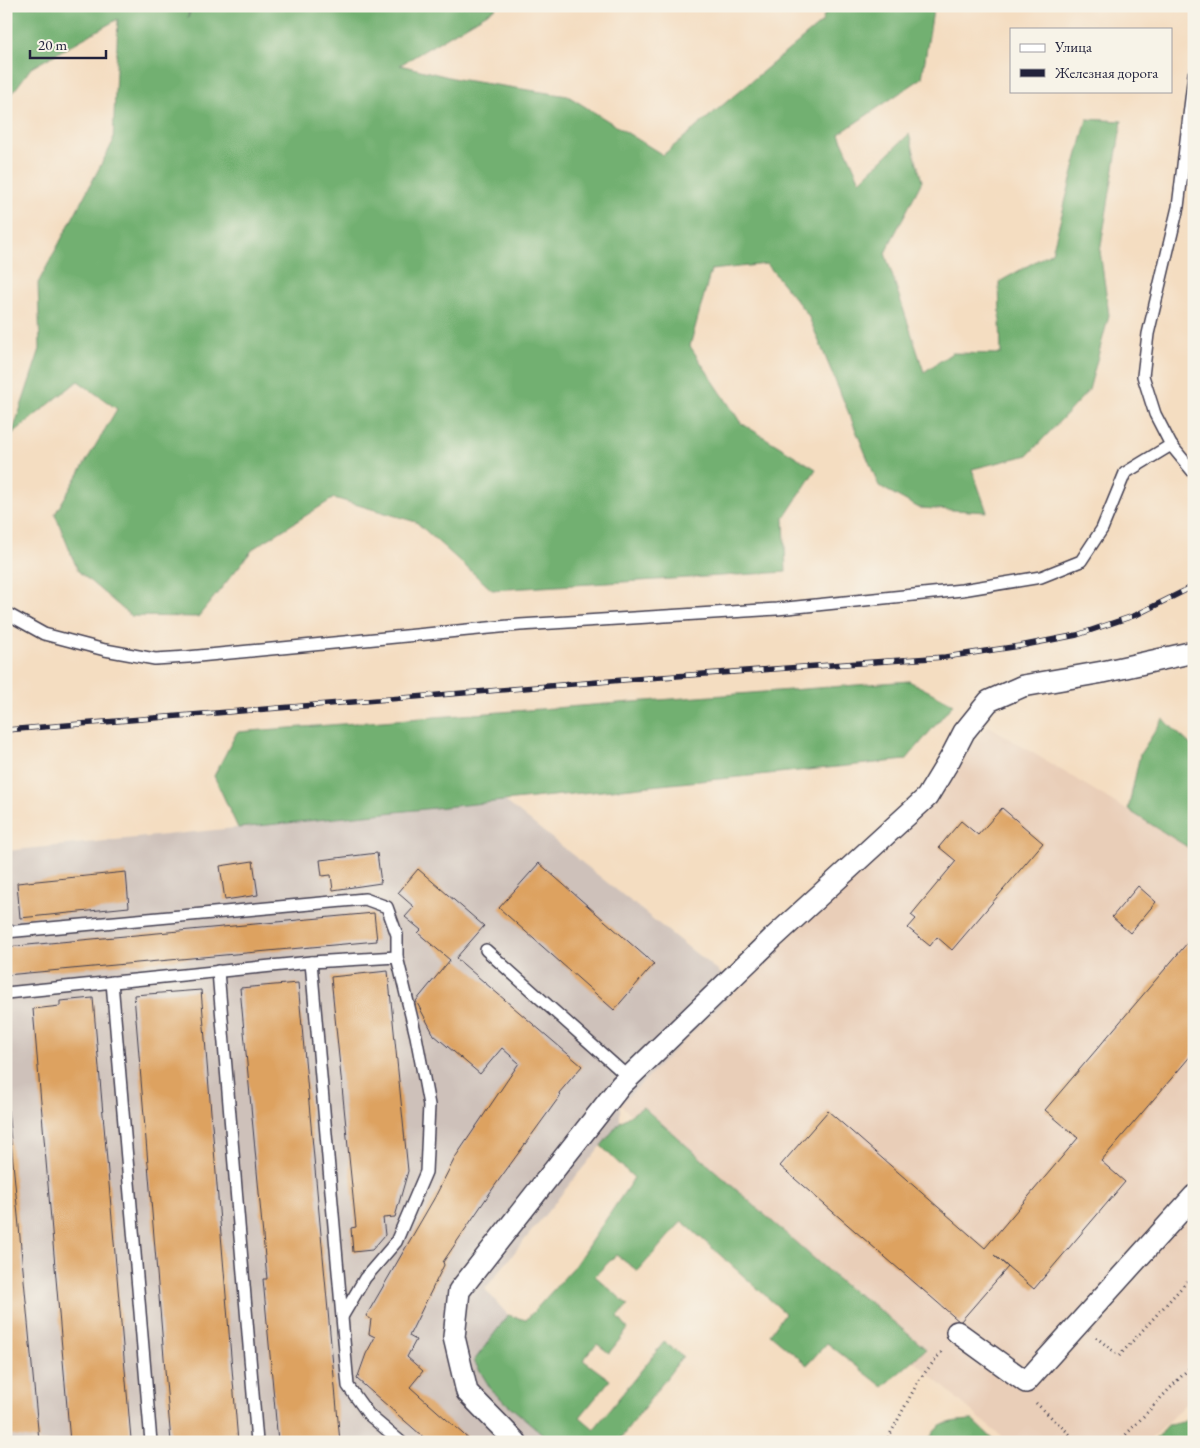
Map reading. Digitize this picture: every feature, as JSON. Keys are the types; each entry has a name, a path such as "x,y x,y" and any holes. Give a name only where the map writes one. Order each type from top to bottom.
{"street":[{"path":"516,1442 467,1392 454,1337 459,1291 620,1085 773,938 926,798 964,732 989,701 1023,686 1103,672 1194,652"},
{"path":"957,1332 1026,1382 1194,1196"}],"lane":[{"path":"1194,74 1178,207 1148,334 1143,376 1155,414 1171,445 1194,473"},
{"path":"6,613 44,634 105,650 154,659 188,658 520,625 777,608 962,590 1041,577 1081,561 1102,529 1125,473 1171,445"},
{"path":"6,932 365,899 387,907 397,935 398,956 429,1105 426,1172 396,1242 365,1278 342,1317"},
{"path":"486,950 628,1077"},
{"path":"6,993 311,962 398,956"},
{"path":"311,962 348,1386 369,1415 401,1442"},
{"path":"218,971 257,1442"},
{"path":"112,982 151,1442"}],"path":[{"path":"1079,1324 1118,1356 1194,1274"},
{"path":"886,1442 919,1380 957,1332"},
{"path":"1120,1442 1194,1363"},
{"path":"1026,1382 1036,1403 1078,1442"}],"shaded area":[{"path":"989,726 1194,851 1194,1395 1148,1442 1007,1442 620,1105 738,987"},
{"path":"505,801 738,987 620,1105 620,1122 485,1289 508,1315 475,1361 492,1391 552,1442 6,1442 6,851"}],"green space":[{"path":"6,6 189,6 188,18 192,6 496,6 496,8 400,65 457,79 568,96 663,155 822,22 827,6 942,6 933,11 922,78 839,134 860,181 909,134 922,181 885,253 924,372 952,353 1001,354 999,282 1052,252 1087,119 1122,121 1100,251 1109,315 1089,390 1028,455 972,469 987,512 919,508 879,486 808,315 767,264 711,270 690,346 741,423 816,469 784,518 786,572 492,590 416,522 334,498 254,548 198,617 131,616 78,571 55,514 117,409 78,381 12,434 40,349 38,283 113,142 118,19 31,68 6,102"},
{"path":"909,681 953,704 906,760 238,828 214,776 237,732"},
{"path":"1163,719 1194,748 1194,851 1128,810 1140,754"},
{"path":"643,1107 845,1286 871,1303 926,1349 883,1387 827,1343 807,1365 770,1334 785,1313 682,1221 638,1271 616,1255 595,1276 628,1305 618,1317 628,1329 609,1353 597,1344 583,1360 610,1380 580,1417 594,1429 664,1342 683,1356 618,1442 552,1442 492,1391 474,1361 508,1315 526,1320 573,1268 634,1178 601,1146 620,1122"},
{"path":"1194,1412 1194,1442 1153,1442 1168,1425 1183,1422"},
{"path":"973,1420 996,1442 929,1442 932,1435 941,1426 952,1422"}],"building":[{"path":"1002,808 1043,843 952,950 937,937 930,946 908,928 916,919 911,915 956,861 939,847 961,821 978,835"},
{"path":"377,853 381,883 333,890 331,875 322,876 320,860"},
{"path":"253,861 258,895 225,900 220,866"},
{"path":"539,863 654,964 614,1010 499,908"},
{"path":"418,869 484,926 456,958 582,1066 559,1093 560,1096 496,1184 443,1262 444,1265 409,1336 416,1340 407,1357 423,1371 410,1387 472,1442 429,1442 357,1379 366,1354 375,1337 369,1334 371,1319 366,1316 435,1197 456,1156 519,1063 502,1048 480,1074 434,1035 416,1001 450,960 418,933 421,930 405,917 414,907 398,893"},
{"path":"126,872 129,907 20,918 17,883"},
{"path":"1138,886 1156,902 1130,933 1112,917"},
{"path":"374,913 377,941 6,975 6,947"},
{"path":"1194,935 1194,1052 1101,1161 1125,1182 1034,1289 994,1255 1008,1267 960,1322 780,1166 828,1111 985,1248 1078,1138 1045,1110"},
{"path":"388,971 408,1171 395,1217 383,1218 385,1235 372,1250 353,1252 351,1228 356,1227 331,977"},
{"path":"298,983 340,1442 278,1442 263,1279 267,1279 240,988"},
{"path":"201,990 238,1442 171,1442 134,995"},
{"path":"93,998 131,1439 70,1442 33,1009 60,1006 60,1001"},
{"path":"6,1109 8,1109 39,1440 6,1435"}],"railway":[{"path":"6,730 648,678 945,657 1077,635 1136,615 1194,586"}]}
